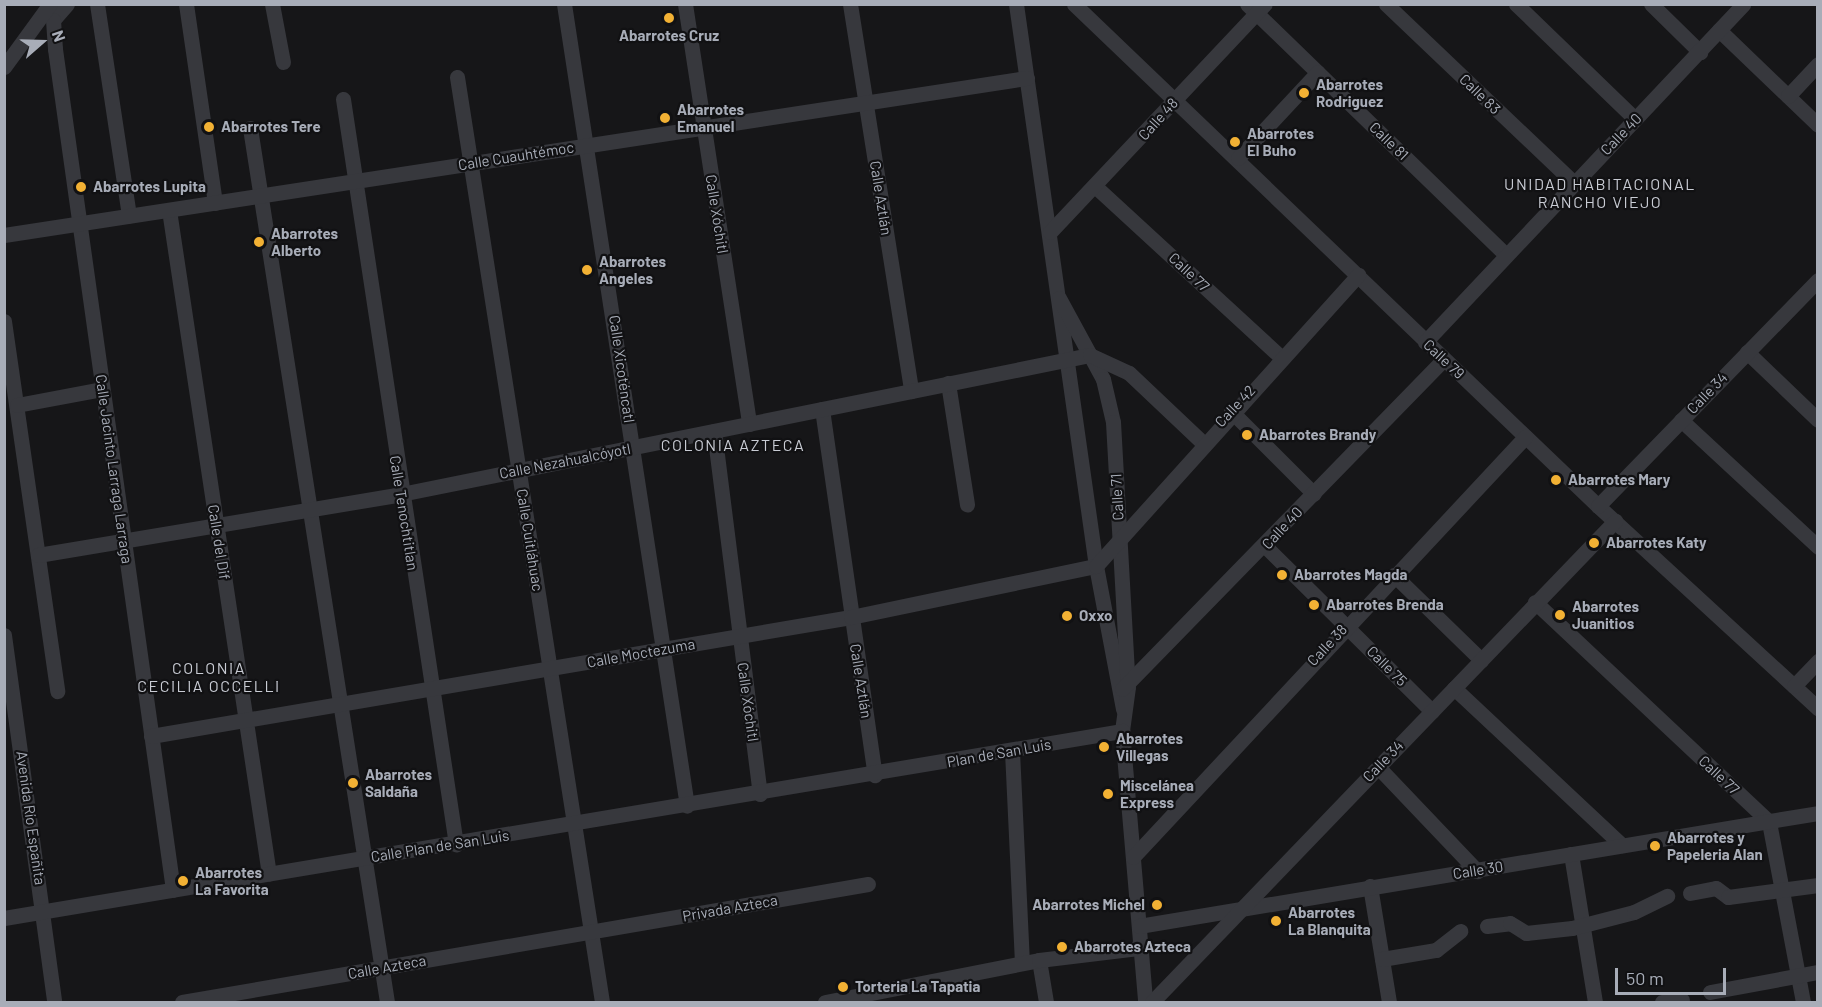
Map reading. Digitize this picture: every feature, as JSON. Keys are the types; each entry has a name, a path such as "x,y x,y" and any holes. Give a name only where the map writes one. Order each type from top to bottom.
{"street":[{"path":"4,67 50,4"},
{"name":"Calle Jacinto Larraga Larraga","path":"67,4 53,20 54,49 173,890"},
{"path":"97,4 129,216"},
{"path":"186,4 215,203"},
{"path":"272,4 282,62"},
{"name":"Calle Xicoténcatl","path":"564,4 588,145 687,806"},
{"name":"Calle Xóchitl","path":"685,4 749,424"},
{"name":"Calle Aztlán","path":"850,4 911,391"},
{"name":"Calle 71","path":"1016,4 1070,359 1096,566 1122,689"},
{"name":"Calle 79","path":"1074,4 1238,158 1525,437 1818,708"},
{"name":"Calle 83","path":"1386,4 1574,183"},
{"path":"1516,4 1635,119"},
{"path":"1651,4 1700,52"},
{"name":"Calle 40","path":"1425,342 1505,254 1700,52 1743,4"},
{"name":"Calle 48","path":"1050,232 1097,188 1256,8"},
{"name":"Calle 81","path":"1256,8 1318,72 1505,254"},
{"path":"1719,30 1818,125"},
{"path":"1788,96 1818,64"},
{"path":"1238,158 1318,72"},
{"name":"Calle Cuitláhuac","path":"457,77 602,1002"},
{"name":"Calle Cuauhtémoc","path":"4,235 1027,78"},
{"name":"Calle Tenochtitlan","path":"343,99 401,494 456,844"},
{"path":"250,128 387,1002"},
{"name":"Calle 77","path":"1097,188 1281,357"},
{"name":"Calle del Dif","path":"169,210 270,874"},
{"name":"Calle 42","path":"1119,543 1202,442 1358,275"},
{"name":"Calle 34","path":"1598,506 1747,352 1815,288"},
{"name":"Calle 71","path":"1059,298 1090,355 1110,401 1119,543 1122,731 1145,1002"},
{"path":"4,321 57,691"},
{"path":"1747,352 1818,420"},
{"path":"1090,355 1129,373 1202,442"},
{"name":"Calle Nezahualcóyotl","path":"38,555 401,494 1090,355"},
{"name":"Calle 40","path":"1122,689 1265,546 1444,359"},
{"path":"948,383 967,505"},
{"path":"17,405 102,389"},
{"name":"Calle Aztlán","path":"822,409 875,775"},
{"path":"1231,411 1314,494"},
{"path":"1681,420 1818,547"},
{"name":"Calle Xóchitl","path":"714,431 760,794"},
{"name":"Calle 38","path":"1134,857 1346,625 1525,437"},
{"name":"Calle 34","path":"1152,1002 1241,906 1615,521"},
{"path":"1096,566 1119,543"},
{"name":"Calle 75","path":"1265,546 1432,711"},
{"name":"Calle Moctezuma","path":"151,736 851,617 1096,566"},
{"path":"1394,575 1481,660"},
{"name":"Calle 77","path":"1535,602 1769,822"},
{"name":"Avenida Río Españita","path":"4,635 38,912 54,1002"},
{"path":"1794,686 1818,661"},
{"path":"1454,688 1622,845"},
{"name":"Plan de San Luis","path":"875,775 1122,731"},
{"path":"1012,751 1022,963"},
{"path":"1378,767 1476,871"},
{"name":"Calle Plan de San Luis","path":"6,918 875,775"},
{"name":"Calle 30","path":"1139,926 1241,906 1476,871 1818,813"},
{"path":"1769,822 1803,1002"},
{"path":"1570,854 1595,1002"},
{"name":"Privada Azteca","path":"592,933 868,884"},
{"path":"1690,893 1716,888 1728,897 1782,893 1818,885"},
{"path":"1370,886 1389,1002"},
{"path":"1487,926 1510,923 1526,933 1582,925 1666,896"},
{"path":"1382,959 1436,950 1460,931"},
{"name":"Calle Azteca","path":"182,1002 592,933"},
{"path":"825,1002 1039,960 1140,948"},
{"path":"1039,960 1046,1002"},
{"path":"1710,992 1818,972"},
{"path":"1662,1002 1682,1000"}],"place":[{"name":"Abarrotes Cruz","path":"669,18"},
{"name":"Abarrotes Rodriguez","path":"1304,93"},
{"name":"Abarrotes Emanuel","path":"665,118"},
{"name":"Abarrotes Tere","path":"209,127"},
{"name":"Abarrotes El Buho","path":"1235,142"},
{"name":"Abarrotes Lupita","path":"81,187"},
{"name":"Abarrotes Alberto","path":"259,242"},
{"name":"Abarrotes Angeles","path":"587,270"},
{"name":"Abarrotes Brandy","path":"1247,435"},
{"name":"Abarrotes Mary","path":"1556,480"},
{"name":"Abarrotes Katy","path":"1594,543"},
{"name":"Abarrotes Magda","path":"1282,575"},
{"name":"Abarrotes Brenda","path":"1314,605"},
{"name":"Abarrotes Juanitios","path":"1560,615"},
{"name":"Oxxo","path":"1067,616"},
{"name":"Abarrotes Villegas","path":"1104,747"},
{"name":"Abarrotes Saldaña","path":"353,783"},
{"name":"Miscelánea Express","path":"1108,794"},
{"name":"Abarrotes y Papeleria Alan","path":"1655,846"},
{"name":"Abarrotes La Favorita","path":"183,881"},
{"name":"Abarrotes Michel","path":"1157,905"},
{"name":"Abarrotes La Blanquita","path":"1276,921"},
{"name":"Abarrotes Azteca","path":"1062,947"},
{"name":"Torteria La Tapatia","path":"843,987"}],"district":[{"name":"UNIDAD HABITACIONAL RANCHO VIEJO","path":"1600,193"},
{"name":"COLONIA AZTECA","path":"733,445"},
{"name":"COLONIA CECILIA OCCELLI","path":"209,677"}]}
